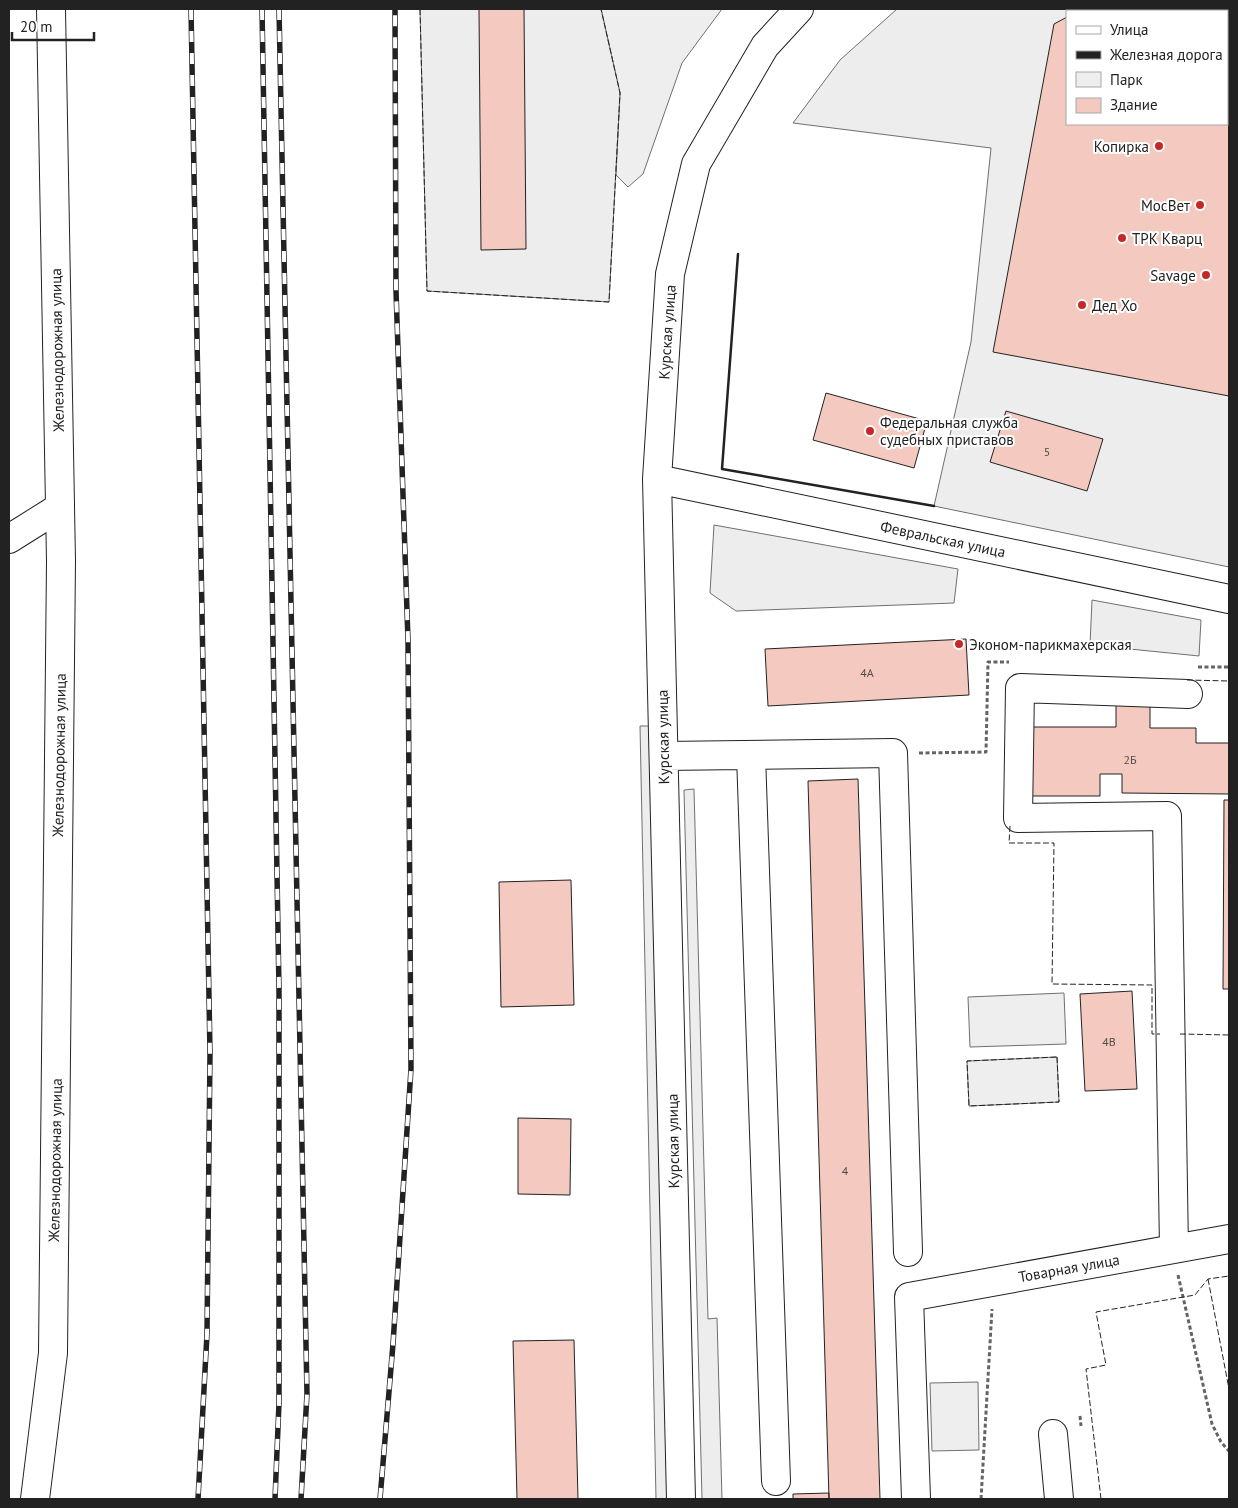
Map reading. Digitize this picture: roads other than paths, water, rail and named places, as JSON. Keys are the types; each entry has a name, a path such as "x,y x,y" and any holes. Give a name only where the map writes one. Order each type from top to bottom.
{"street":[{"name":"Железнодорожная улица","path":"34,1499 53,1353 61,561 51,9"},
{"name":"Курская улица","path":"681,1499 657,479 670,274 696,164 765,46 799,9"},
{"name":"Февральская улица","path":"657,479 1229,598"},
{"path":"9,539 60,507"},
{"path":"1176,1260 1167,816 1018,818 1020,688 1188,694"},
{"path":"664,756 893,754 908,1252"},
{"path":"751,755 776,1481"},
{"name":"Товарная улица","path":"916,1499 910,1297 994,1281 1176,1260 1229,1239"},
{"path":"1053,1434 1059,1499"}],"railway":[{"path":"191,9 210,1053 207,1334 198,1499"},
{"path":"262,9 279,989 279,1403 275,1499"},
{"path":"279,9 307,1394 301,1499"},
{"path":"380,1499 393,1344 411,1069 408,640 396,291 395,9"}],"place":[{"name":"Копирка","path":"1159,146"},
{"name":"МосВет","path":"1200,205"},
{"name":"ТРК Кварц","path":"1122,238"},
{"name":"Savage","path":"1206,275"},
{"name":"Дед Хо","path":"1082,305"},
{"name":"Федеральная служба судебных приставов","path":"870,431"},
{"name":"Эконом-парикмахерская","path":"959,644"}]}
